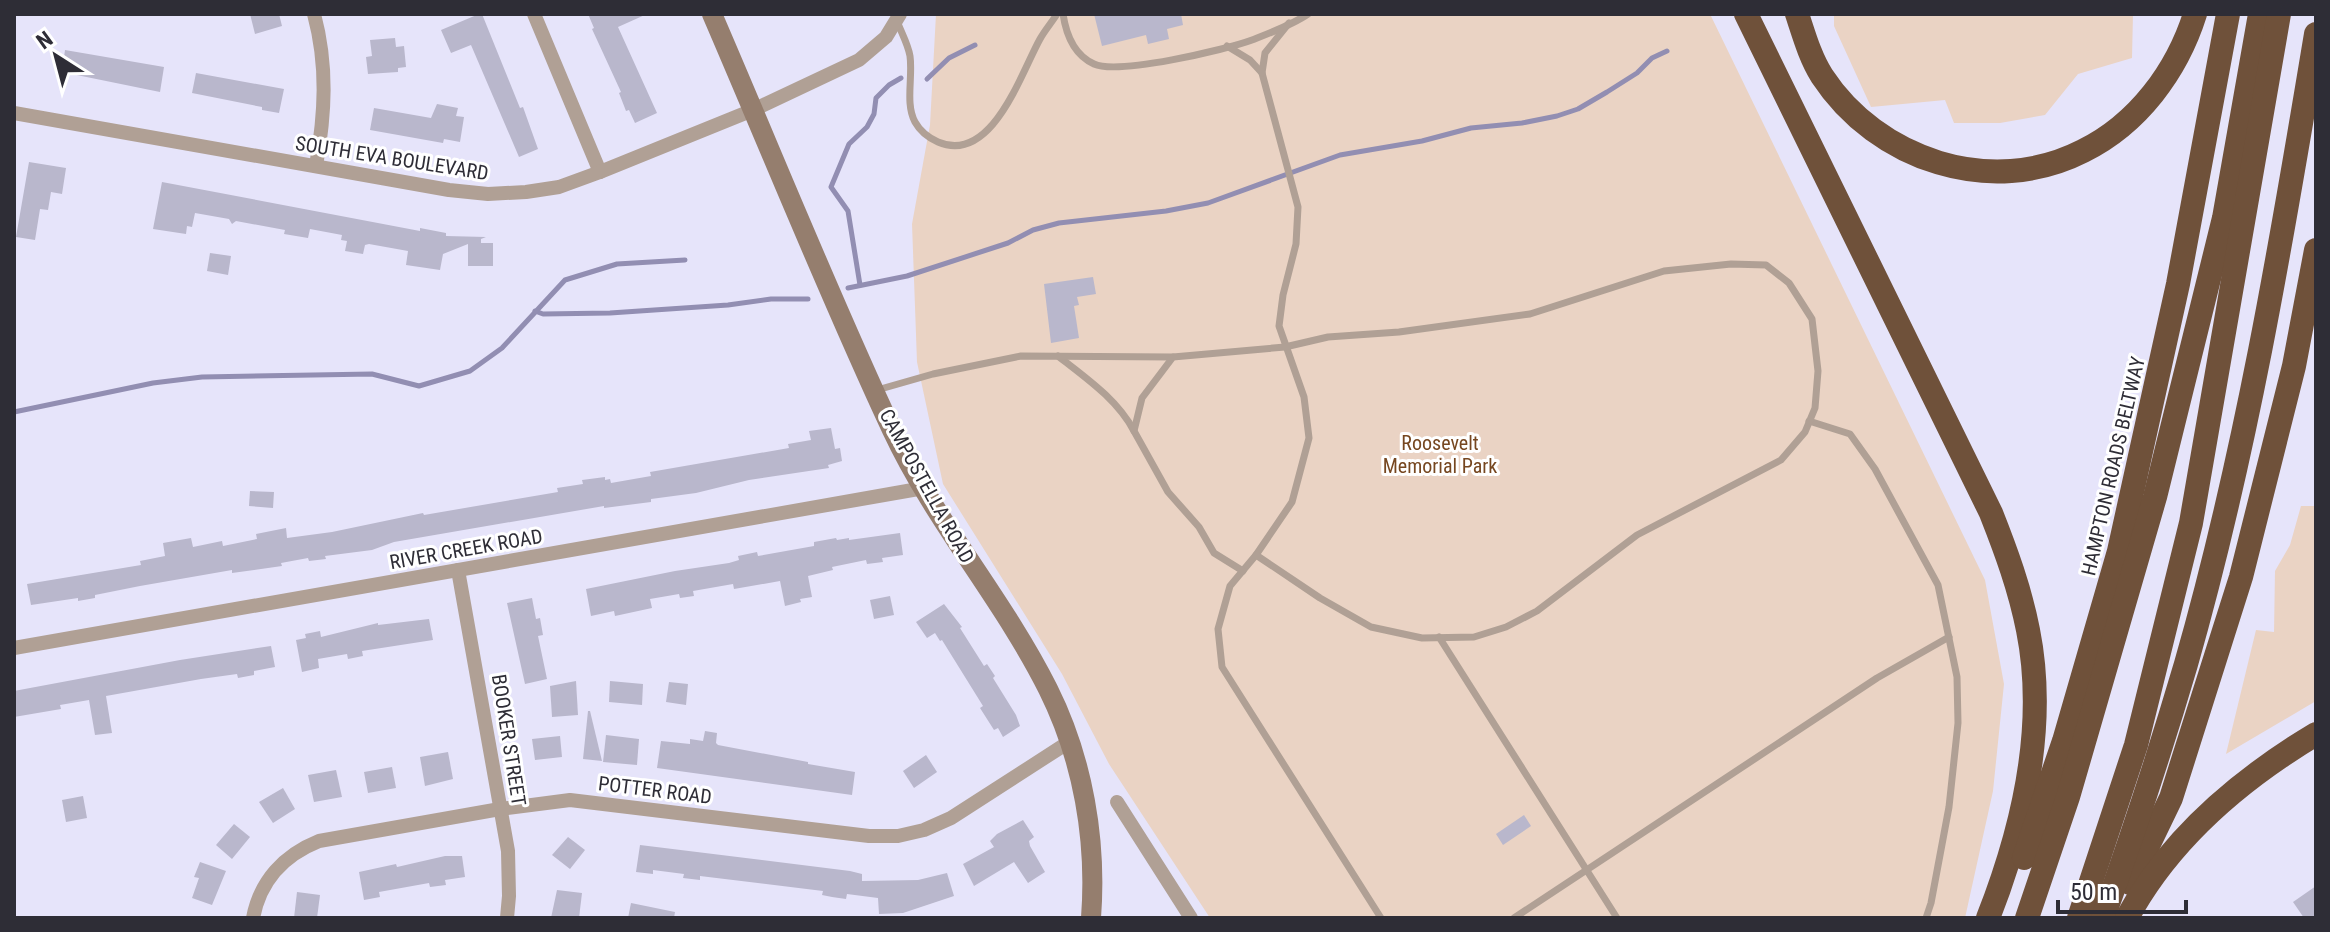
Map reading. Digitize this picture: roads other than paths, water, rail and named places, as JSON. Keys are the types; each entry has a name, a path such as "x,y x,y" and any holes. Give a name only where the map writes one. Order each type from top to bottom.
{"highway":[{"path":"1746,14 1991,513 2020,593 2032,654 2031,756 2022,810 1988,918"},
{"path":"1797,14 1808,48 1822,74 1842,102 1869,128 1910,153 1943,165 1995,172 2060,162 2097,144 2132,118 2159,87 2176,61 2195,14"},
{"name":"HAMPTON ROADS BELTWAY","path":"2002,918 2064,741 2119,551 2178,284 2228,14"},
{"path":"2027,918 2068,797 2167,453 2224,218 2260,14"},
{"path":"2079,918 2136,745 2191,523 2279,14"},
{"path":"2103,918 2186,663 2227,501 2280,253 2316,34"},
{"path":"2316,251 2316,282"},
{"path":"2113,918 2171,798 2241,577 2294,366 2316,251"},
{"path":"2127,918 2157,871 2200,823 2284,753 2316,734"}],"main road":[{"name":"CAMPOSTELLA ROAD","path":"712,14 893,431 924,488 1047,688 1069,742 1089,825 1093,872 1091,918"}],"street":[{"path":"314,14 324,59 325,97 316,166"},
{"path":"534,14 600,172"},
{"name":"SOUTH EVA BOULEVARD","path":"14,113 351,174 488,194 559,187 753,110 859,60 874,49 898,18"},
{"name":"RIVER CREEK ROAD","path":"14,648 924,488"},
{"name":"BOOKER STREET","path":"458,570 508,851 507,918"},
{"name":"POTTER ROAD","path":"253,918 256,901 265,884 285,862 319,841 500,809 570,800 869,836 898,836 924,830 951,818 1069,742"},
{"path":"1117,802 1191,918"}],"lane":[{"path":"898,18 909,53 910,108 916,124 929,138 948,146 966,144 991,128 1016,89 1040,38 1060,14 1084,59 1108,69 1156,63 1250,41 1308,14"},
{"path":"1289,23 1265,53 1262,73 1298,207 1296,244 1279,326 1304,397 1309,438 1292,502 1256,555 1230,586 1218,629 1222,667 1381,918"},
{"path":"1227,46 1250,60 1262,73"},
{"path":"875,391 933,374 1021,356 1173,357 1285,347 1328,337 1399,332 1530,314 1664,271 1731,264 1766,265 1789,283 1812,319 1818,371 1815,408 1805,432 1781,460 1637,535 1537,611 1506,627 1474,637 1422,638 1371,627 1256,555"},
{"path":"1058,356 1125,414 1168,492 1199,527 1214,553 1243,571"},
{"path":"1134,431 1142,398 1173,357"},
{"path":"1809,421 1850,434 1875,469 1938,585 1957,677 1958,723 1949,807 1926,918"},
{"path":"1439,637 1617,918"},
{"path":"1514,918 1863,687 1949,637"}],"waterway":[{"path":"927,79 949,58 975,45"},
{"path":"848,288 907,276 1059,223 1208,203 1340,155 1422,141 1471,128 1557,116 1578,109 1607,92 1637,73 1652,58 1667,51"},
{"path":"860,285 848,211 831,187 849,144 867,127 874,114 876,98 901,78"},
{"path":"14,412 153,383 202,377 372,374 419,386 470,371 502,348 565,280 617,264 685,260"},
{"path":"535,311 543,314 610,313 771,299 808,299"}],"park label":[{"name":"Roosevelt Memorial Park","path":"1440,454"}]}
